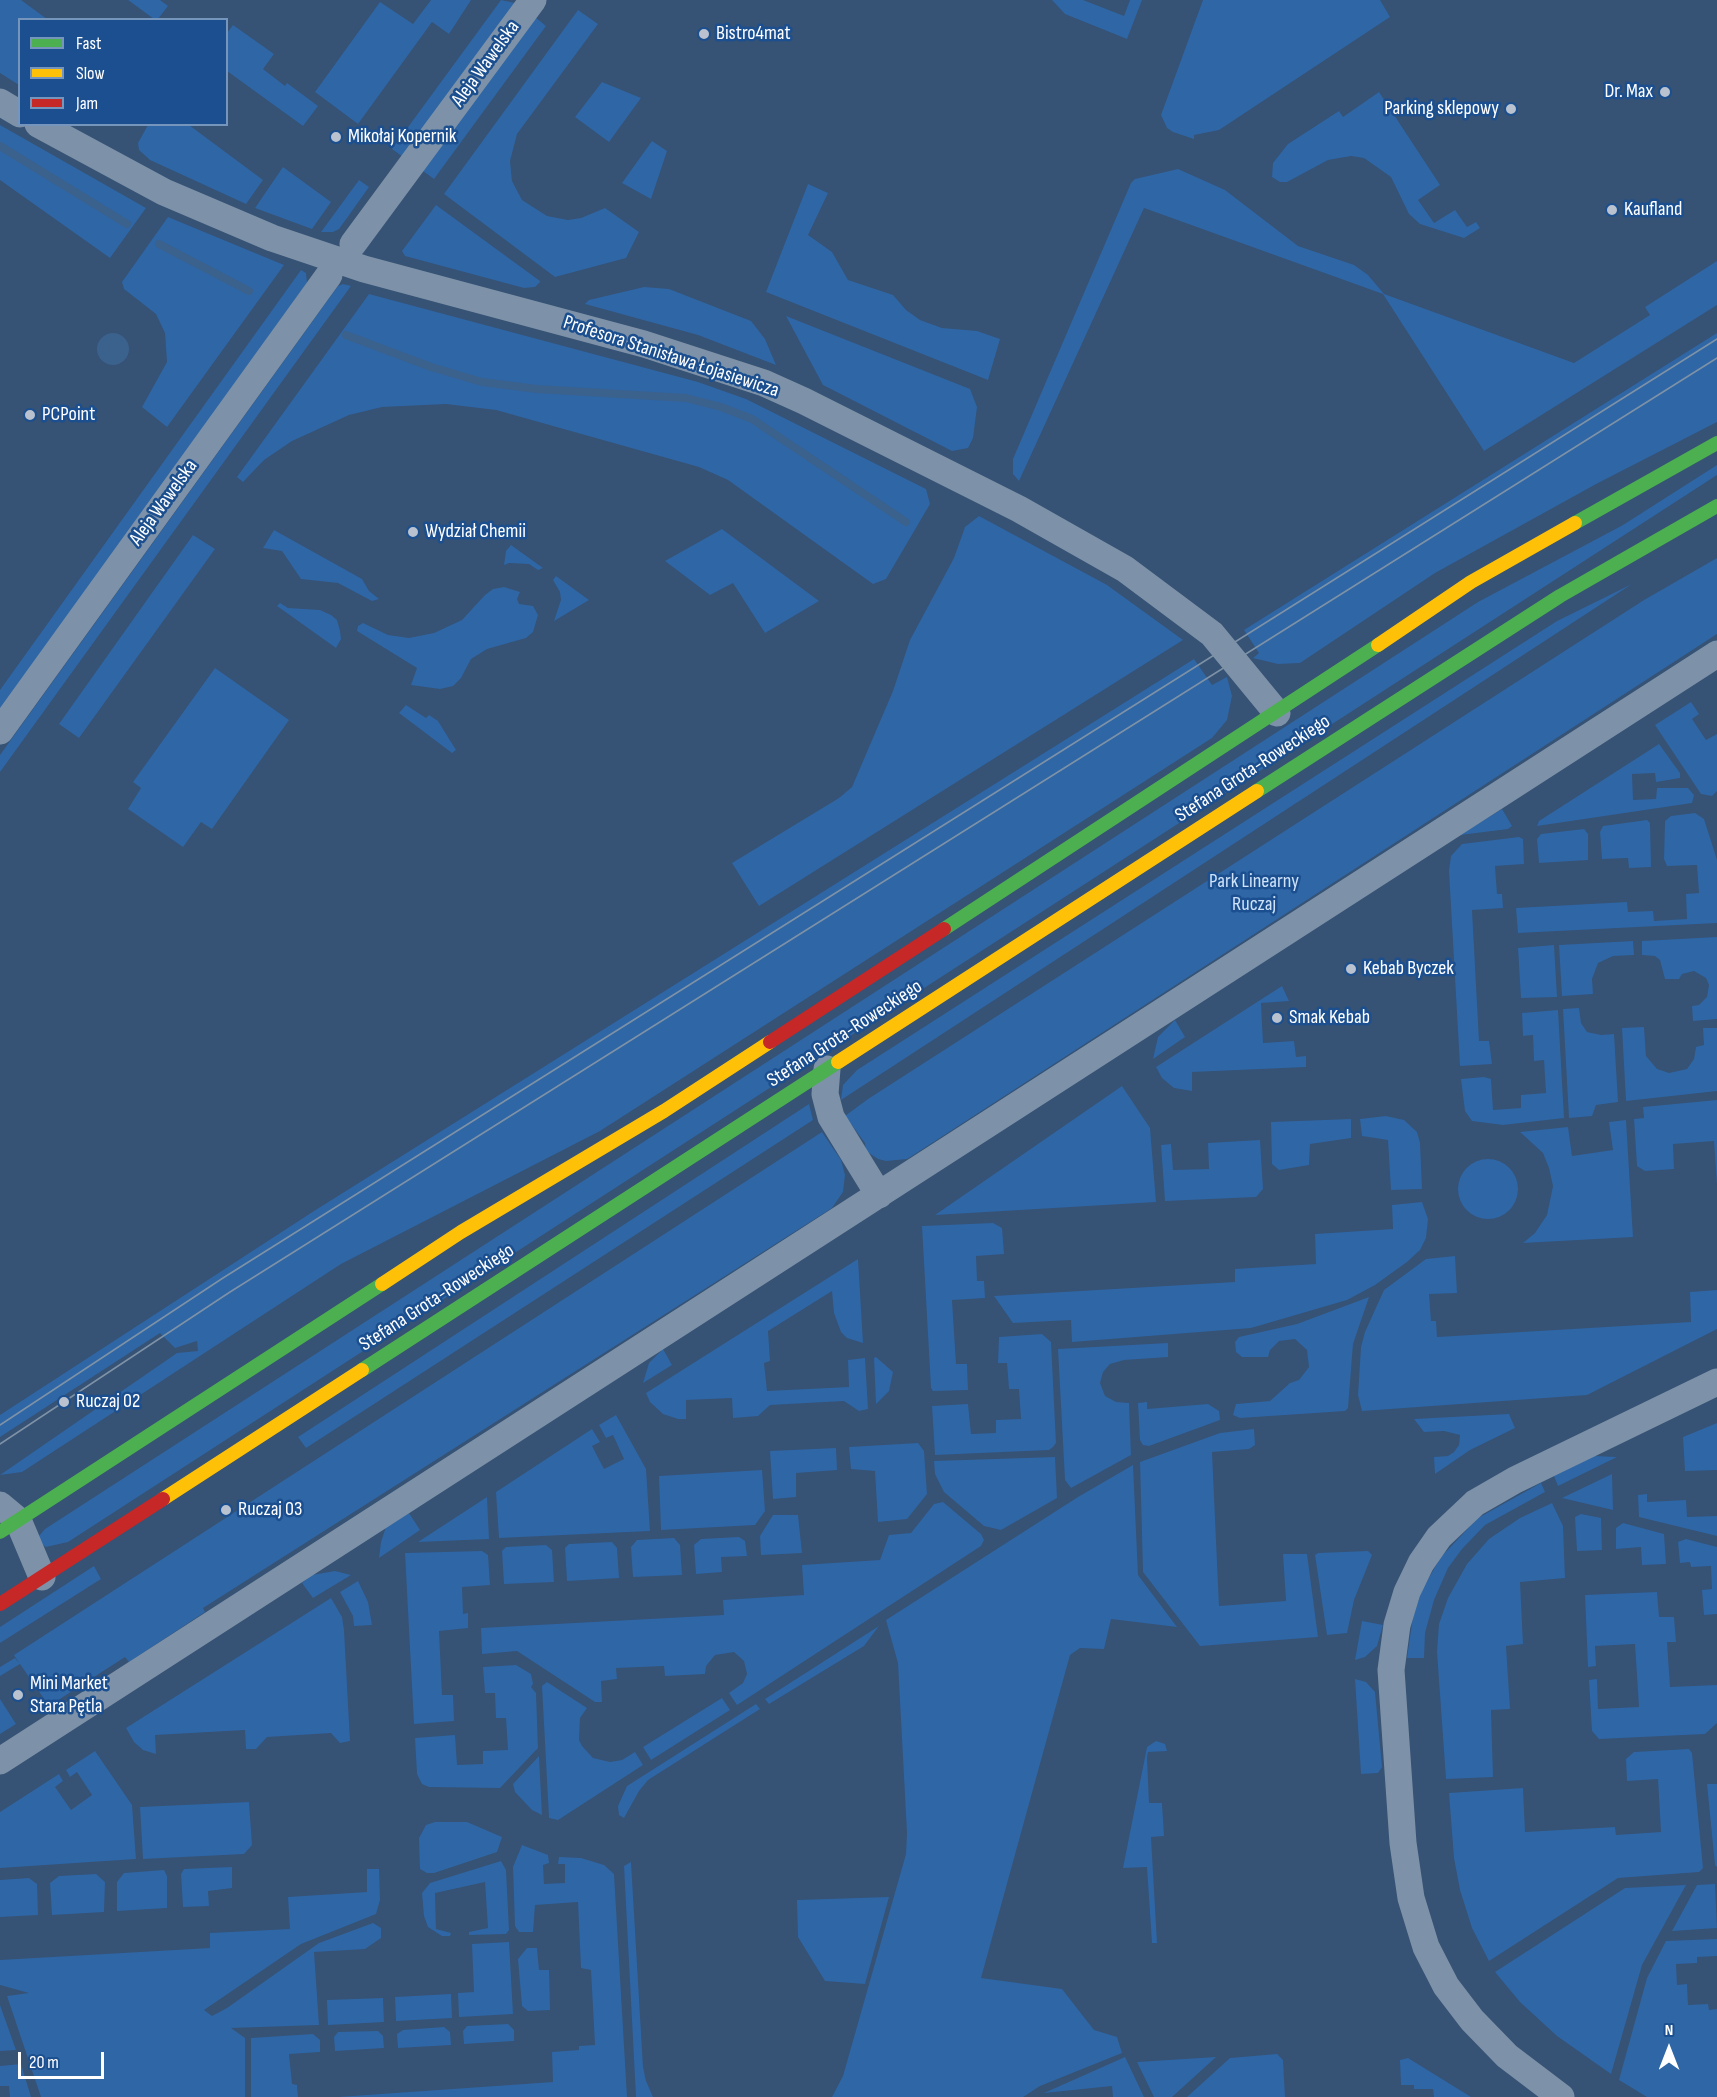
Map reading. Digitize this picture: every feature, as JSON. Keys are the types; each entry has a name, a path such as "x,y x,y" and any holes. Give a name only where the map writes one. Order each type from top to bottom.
{"main road":[{"name":"Stefana Grota-Roweckiego","path":"4,1524 462,1232 664,1111 1277,712 1471,582 1717,442"},
{"name":"Stefana Grota-Roweckiego","path":"0,1604 1440,671 1560,596 1717,506"}],"street":[{"name":"Aleja Wawelska","path":"353,244 533,0"},
{"path":"0,102 18,113"},
{"name":"Profesora Stanisława Łojasiewicza","path":"42,126 164,192 272,238 364,269 644,344 764,383 804,401 1019,509 1125,569 1212,634 1277,712"},
{"name":"Aleja Wawelska","path":"0,731 329,275"},
{"path":"0,1761 1717,654"},
{"path":"827,1069 825,1094 831,1117 879,1195"},
{"path":"1561,2097 1507,2056 1472,2020 1446,1986 1426,1947 1411,1899 1403,1843 1391,1670 1397,1625 1407,1592 1421,1563 1439,1537 1474,1503 1506,1484 1717,1382"},
{"path":"4,1524 42,1577"}],"green space":[{"path":"0,0 21,0 46,18 18,18 18,84 0,73"},
{"path":"128,0 160,0 168,6 159,18 153,18"},
{"path":"431,0 471,0 449,34 432,22 358,124 315,92 380,2 413,24"},
{"path":"501,0 515,3 403,157 392,149"},
{"path":"1052,0 1083,0 1124,16 1130,0 1142,0 1127,39 1065,14"},
{"path":"1203,0 1380,0 1390,17 1219,130 1194,135 1194,139 1167,128 1161,115"},
{"path":"578,10 598,24 517,134 510,161 512,181 522,200 547,216 568,220 581,218 605,208 639,232 626,258 555,277 444,194"},
{"path":"535,17 546,26 434,179 423,171"},
{"path":"233,25 274,54 263,69 285,86 287,83 318,106 303,126 228,72 228,32"},
{"path":"602,82 641,98 609,142 575,117"},
{"path":"1379,92 1440,185 1418,200 1434,223 1455,210 1467,227 1476,222 1480,228 1464,238 1420,224 1409,214 1391,177 1364,158 1351,156 1328,160 1287,182 1280,182 1272,177 1273,163 1288,144 1339,111 1343,117"},
{"path":"0,125 146,208 110,258 0,180"},
{"path":"147,126 190,126 263,180 246,204 150,160 139,150 138,143"},
{"path":"652,141 667,151 651,199 622,183"},
{"path":"283,167 331,202 312,229 255,208"},
{"path":"1178,169 1225,190 1298,246 1354,265 1368,275 1384,294 1574,363 1650,315 1645,307 1717,261 1717,305 1484,451 1383,294 1144,208 1019,481 1013,474 1013,459 1131,183 1135,179"},
{"path":"359,180 369,187 339,229 333,232 321,232"},
{"path":"808,184 828,193 808,235 832,252 848,280 893,295 906,310 920,320 942,328 977,331 1000,339 988,380 766,292"},
{"path":"436,205 540,282 535,287 524,288 405,256 402,251"},
{"path":"168,217 284,265 167,427 142,407 167,362 165,333 156,314 124,289 122,282"},
{"path":"301,270 306,273 307,283 0,711 0,690"},
{"path":"343,284 351,286 0,772 0,755 338,286"},
{"path":"644,287 669,289 751,321 765,339 776,365 698,335 585,304 589,300"},
{"path":"369,294 698,382 746,399 926,489 930,504 886,579 873,584 728,480 699,467 496,410 446,404 382,407 349,415 292,441 264,460 243,482 237,477"},
{"path":"786,316 970,389 977,407 973,438 968,448 952,451 823,385"},
{"path":"1717,333 1717,422 1598,483 1435,573 1300,663 1278,664 1253,658 1259,653 1244,630"},
{"path":"1717,465 1717,475 68,1542 46,1547 41,1544 39,1536 45,1529 1478,602 1623,525"},
{"path":"979,516 1107,585 1183,640 759,906 732,863 839,798 852,787 893,691 910,640 954,558 965,527"},
{"path":"722,529 819,601 765,633 733,583 710,595 665,561"},
{"path":"274,530 362,579 369,591 379,599 372,601 338,583 301,579 282,551 263,548"},
{"path":"193,535 215,549 79,738 59,724"},
{"path":"511,545 543,568 538,570 529,564 504,565 506,551"},
{"name":"Park Linearny Ruczaj","path":"1717,558 1717,634 907,1159 886,1161 866,1151 865,1143 845,1116 868,1099 1644,600"},
{"path":"556,576 589,600 554,621 561,600 560,592 553,580"},
{"path":"1632,584 841,1100 843,1085 857,1070 1557,621"},
{"path":"504,587 520,592 517,599 519,604 533,606 538,615 533,632 526,638 487,649 471,659 461,678 453,686 440,689 411,685 417,668 357,631 358,626 363,623 388,635 409,638 434,633 462,620 485,595 493,589"},
{"path":"280,603 288,608 320,610 331,615 337,620 340,631 341,639 336,648 277,606"},
{"path":"1194,659 1212,685 1227,677 1232,696 1227,720 1212,738 600,1131 341,1264 22,1472 0,1475 177,1353 198,1351 197,1341 175,1348 160,1333 0,1437 0,1415 314,1211"},
{"path":"215,668 289,720 212,829 201,822 183,847 128,809 141,788 133,782"},
{"path":"1691,702 1699,714 1692,719 1706,740 1717,734 1717,791 1712,796 1701,794 1655,725"},
{"path":"406,705 426,718 429,715 438,721 456,750 452,753 399,713"},
{"path":"1659,744 1680,773 1680,778 1656,782 1655,773 1632,774 1633,800 1656,799 1657,788 1688,788 1694,795 1692,803 1537,826 1539,821"},
{"path":"1502,809 1512,826 1508,829 1460,835"},
{"path":"1695,813 1704,819 1717,860 1717,923 1518,933 1516,908 1627,902 1628,912 1653,911 1654,921 1687,919 1686,894 1699,893 1697,865 1667,866 1664,859 1665,821 1671,816"},
{"path":"1647,820 1650,823 1651,867 1629,868 1628,858 1602,859 1600,832 1603,826"},
{"path":"1584,829 1588,834 1588,860 1539,863 1537,839 1541,834"},
{"path":"1519,837 1523,839 1524,864 1495,866 1497,894 1502,894 1503,908 1472,910 1479,1041 1489,1041 1492,1064 1460,1066 1449,871 1451,856 1462,844"},
{"path":"1717,937 1717,1019 1693,1021 1692,1006 1699,1005 1707,997 1709,985 1706,978 1694,971 1682,974 1679,979 1665,979 1660,960 1655,956 1642,955 1642,941"},
{"path":"1633,941 1634,955 1613,956 1598,963 1592,979 1593,994 1562,996 1559,945"},
{"path":"1554,945 1557,997 1521,998 1518,948"},
{"path":"1282,986 1289,1001 1261,1003 1263,1043 1294,1041 1296,1057 1306,1056 1306,1067 1192,1072 1192,1091 1174,1088 1162,1078 1156,1067"},
{"path":"1579,1008 1581,1023 1587,1032 1601,1035 1614,1034 1618,1102 1596,1105 1592,1116 1569,1118 1563,1009"},
{"path":"1558,1010 1564,1118 1503,1125 1472,1121 1465,1111 1461,1079 1484,1077 1491,1079 1493,1110 1521,1108 1521,1095 1546,1093 1544,1060 1534,1061 1533,1035 1523,1036 1522,1013"},
{"path":"1175,1020 1185,1037 1153,1059 1158,1037"},
{"path":"1644,1027 1646,1056 1657,1069 1669,1073 1687,1069 1694,1059 1696,1047 1704,1045 1703,1028 1717,1028 1717,1091 1626,1101 1622,1028"},
{"path":"1122,1086 1150,1128 1156,1202 935,1215"},
{"path":"1717,1100 1717,1185 1714,1141 1673,1144 1674,1169 1645,1171 1637,1166 1634,1119 1644,1118 1643,1107"},
{"path":"809,1104 813,1120 306,1448 298,1437"},
{"path":"1386,1116 1404,1120 1417,1132 1420,1143 1422,1189 1391,1190 1388,1140 1362,1136 1360,1119"},
{"path":"1351,1119 1351,1138 1310,1144 1309,1165 1279,1170 1272,1164 1271,1122"},
{"path":"1626,1120 1633,1237 1523,1243 1535,1233 1547,1215 1553,1186 1543,1153 1520,1132 1568,1127 1572,1156 1613,1150 1609,1122"},
{"path":"822,1132 841,1160 845,1175 843,1192 832,1208 203,1608 205,1612 129,1662 125,1657 49,1706 20,1664 0,1676 0,1667 15,1658 19,1663 14,1655"},
{"path":"1260,1140 1263,1189 1256,1197 1165,1201 1161,1145 1171,1144 1173,1170 1209,1169 1208,1143"},
{"path":"1488,1159 1505,1164 1513,1172 1518,1189 1513,1206 1505,1214 1488,1219 1471,1214 1463,1206 1458,1189 1463,1172 1471,1164"},
{"path":"1422,1202 1428,1219 1426,1238 1420,1250 1407,1262 1375,1285 1347,1300 1251,1328 1072,1342 1071,1320 1013,1323 994,1296 1235,1282 1235,1269 1316,1264 1315,1234 1393,1229 1392,1205"},
{"path":"993,1223 1002,1228 1004,1254 976,1256 977,1281 984,1281 985,1298 952,1300 956,1364 967,1364 968,1390 933,1391 922,1226"},
{"path":"1455,1256 1457,1293 1429,1294 1431,1321 1436,1321 1437,1337 1691,1322 1690,1292 1717,1290 1717,1329 1587,1395 1362,1411 1358,1395 1361,1347 1365,1332 1384,1290 1426,1259"},
{"path":"858,1259 863,1343 847,1338 841,1332 834,1313 832,1291 768,1331 770,1361 764,1363 767,1391 849,1387 848,1360 865,1358 868,1409 859,1411 844,1401 770,1405 758,1416 733,1418 732,1398 686,1400 686,1419 678,1419 663,1414 650,1402 646,1393"},
{"path":"1369,1297 1353,1344 1348,1408 1345,1411 1240,1418 1233,1415 1236,1404 1270,1401 1290,1383 1299,1380 1309,1367 1307,1350 1295,1339 1279,1341 1270,1350 1268,1357 1242,1357 1236,1352 1235,1342 1239,1337 1297,1324"},
{"path":"1042,1334 1051,1342 1056,1443 1053,1447 1049,1450 935,1455 932,1406 968,1404 971,1434 996,1433 996,1420 1021,1419 1019,1389 1009,1389 1007,1363 998,1363 999,1337"},
{"path":"1168,1343 1168,1357 1124,1360 1110,1364 1103,1372 1100,1383 1105,1396 1116,1402 1129,1403 1131,1455 1071,1488 1065,1480 1058,1349"},
{"path":"663,1349 672,1365 643,1383 649,1363"},
{"path":"876,1357 893,1372 889,1391 876,1404 874,1358"},
{"path":"1147,1402 1147,1409 1208,1404 1219,1411 1220,1420 1149,1446 1143,1445 1140,1440 1138,1403"},
{"path":"1509,1414 1515,1428 1470,1450 1435,1474 1434,1457 1448,1456 1454,1452 1459,1445 1460,1435 1444,1431 1424,1432 1414,1419"},
{"path":"616,1415 646,1469 650,1531 499,1538 496,1492 592,1429 600,1442 592,1446 604,1469 624,1459 613,1435 606,1438 599,1425"},
{"path":"1717,1423 1717,1470 1685,1471 1683,1437"},
{"path":"1254,1429 1255,1445 1249,1449 1212,1452 1219,1606 1286,1601 1283,1554 1307,1554 1318,1637 1200,1646 1143,1572 1140,1462 1220,1433"},
{"path":"918,1443 924,1451 927,1494 907,1519 878,1522 875,1471 851,1469 849,1447"},
{"path":"836,1448 837,1470 796,1473 796,1497 773,1499 770,1451"},
{"path":"1594,1456 1617,1457 1558,1486 1554,1476"},
{"path":"1055,1457 1057,1498 1001,1530 984,1526 944,1492 935,1474 934,1461"},
{"path":"1133,1465 1138,1575 1177,1627 1111,1619 1104,1649 1080,1648 1070,1655 981,1978 1062,1989 1094,2030 1117,2037 1122,2053 1040,2086 1023,2097 832,2097 843,2076 906,1854 907,1833 898,1663 886,1620 1078,1497"},
{"path":"762,1470 765,1511 755,1525 661,1530 659,1476"},
{"path":"1612,1474 1613,1510 1562,1498"},
{"path":"1541,1483 1545,1492 1485,1525 1462,1549 1448,1568 1434,1600 1425,1633 1424,1658 1407,1658 1413,1617 1422,1590 1441,1557 1478,1518"},
{"path":"1647,1494 1647,1502 1686,1500 1687,1517 1717,1516 1717,1536 1639,1517 1638,1495"},
{"path":"487,1497 489,1539 418,1542"},
{"path":"943,1502 981,1534 984,1540 981,1546 737,1705 729,1693 743,1683 747,1674 744,1661 734,1652 715,1655 706,1666 705,1674 665,1676 664,1666 616,1668 617,1679 601,1681 602,1702 595,1702 517,1651 482,1654 481,1628 724,1615 723,1600 804,1595 802,1565 880,1560 889,1535 911,1533 934,1504"},
{"path":"1552,1503 1563,1526 1565,1578 1520,1582 1523,1644 1506,1646 1510,1709 1491,1710 1493,1777 1446,1779 1437,1652 1439,1624 1448,1598 1467,1564 1489,1539 1520,1518"},
{"path":"409,1513 420,1530 379,1558 386,1527"},
{"path":"1581,1514 1601,1518 1602,1550 1577,1551 1575,1517"},
{"path":"773,1515 798,1515 802,1553 761,1555 760,1536"},
{"path":"1623,1523 1664,1534 1666,1564 1642,1565 1641,1547 1616,1549 1616,1528"},
{"path":"739,1537 745,1541 747,1556 721,1557 722,1572 696,1574 694,1545 701,1539"},
{"path":"674,1538 680,1545 682,1575 633,1577 631,1547 637,1540"},
{"path":"1686,1539 1717,1547 1717,1614 1704,1615 1702,1590 1712,1589 1711,1566 1691,1567 1690,1562 1680,1563 1678,1542"},
{"path":"612,1542 617,1548 619,1578 567,1581 565,1548 569,1544"},
{"path":"546,1545 552,1550 554,1582 504,1584 502,1551 506,1547"},
{"path":"482,1551 488,1555 490,1585 462,1587 463,1614 468,1613 468,1628 439,1631 442,1695 453,1695 454,1721 414,1724 405,1553"},
{"path":"1368,1551 1372,1555 1354,1600 1347,1633 1327,1635 1315,1555"},
{"path":"94,1566 101,1579 0,1643 0,1627"},
{"path":"335,1571 351,1575 313,1598 302,1583 312,1575"},
{"path":"358,1581 368,1602 372,1625 354,1626 353,1616 340,1592"},
{"path":"1657,1592 1659,1617 1674,1617 1676,1642 1667,1642 1670,1687 1717,1685 1717,1723 1705,1734 1599,1739 1592,1731 1589,1680 1597,1679 1598,1709 1639,1707 1635,1644 1595,1646 1596,1666 1588,1667 1585,1595"},
{"path":"331,1598 342,1617 344,1630 350,1741 340,1743 331,1733 267,1737 256,1749 246,1749 245,1730 155,1735 156,1754 143,1750 134,1742 126,1728"},
{"path":"1362,1621 1383,1625 1377,1646 1365,1657 1355,1660"},
{"path":"879,1626 864,1646 769,1704 765,1699"},
{"path":"516,1665 531,1674 533,1684 531,1687 536,1693 538,1748 500,1788 429,1787 422,1784 417,1774 415,1738 455,1735 457,1765 483,1764 483,1751 508,1750 506,1718 496,1718 495,1693 485,1693 483,1667"},
{"path":"1355,1679 1366,1682 1375,1692 1382,1767 1378,1773 1361,1774"},
{"path":"547,1682 587,1708 580,1718 579,1740 593,1758 610,1762 622,1760 635,1752 643,1765 558,1820 549,1818 542,1686"},
{"path":"722,1698 730,1710 651,1760 643,1747"},
{"path":"0,1699 16,1724 0,1734"},
{"path":"756,1704 760,1709 648,1780 624,1818 619,1815 618,1806 627,1786"},
{"path":"1156,1741 1165,1744 1167,1751 1148,1752 1147,1758 1149,1803 1162,1803 1164,1836 1151,1837 1157,1943 1152,1943 1147,1867 1123,1868 1147,1747"},
{"path":"1689,1749 1692,1753 1703,1868 1699,1872 1618,1878 1489,1961 1472,1928 1460,1890 1454,1858 1449,1793 1523,1788 1525,1832 1615,1827 1616,1835 1661,1832 1658,1779 1627,1781 1626,1759 1634,1752"},
{"path":"95,1751 132,1805 136,1859 0,1868 0,1812 59,1774 63,1781 55,1787 71,1810 92,1795 77,1772 70,1777 66,1770"},
{"path":"539,1756 542,1815 532,1810 515,1792 513,1784"},
{"path":"1707,1784 1717,1784 1717,1867 1715,1865"},
{"path":"249,1802 252,1845 244,1854 143,1859 140,1807"},
{"path":"435,1822 467,1822 502,1837 497,1852 434,1873 427,1873 420,1869 419,1838 426,1825"},
{"path":"522,1845 548,1855 549,1863 543,1865 544,1884 565,1883 565,1864 558,1864 559,1857 581,1858 604,1865 614,1874 627,2097 338,2097 553,2082 552,2052 579,2050 579,2046 595,2045 591,1970 581,1968 578,1902 535,1905 533,1932 519,1932 515,1926 513,1867"},
{"path":"501,1861 506,1870 509,1930 506,1934 469,1935 469,1932 488,1928 485,1882 435,1893 436,1929 451,1933 450,1936 442,1936 428,1927 424,1916 422,1893 430,1883"},
{"path":"631,1862 643,2067 653,2097 636,2097 624,1866"},
{"path":"232,1867 232,1888 208,1891 209,1906 183,1907 181,1874 184,1869"},
{"path":"367,1869 379,1869 380,1900 376,1914 301,1944 204,2010 212,2016 227,2008 319,1943 373,1923 381,1928 381,1938 365,1949 314,1952 319,2025 231,2028 245,2038 245,2097 41,2097 7,1996 29,1993 0,1985 0,1960 210,1948 210,1933 290,1929 288,1897 367,1892"},
{"path":"164,1870 167,1876 167,1908 117,1911 117,1882 124,1873"},
{"path":"96,1874 105,1882 104,1912 52,1915 50,1883 59,1876"},
{"path":"29,1878 37,1884 38,1915 0,1917 0,1880"},
{"path":"1715,1884 1717,1928 1672,1931 1697,1885"},
{"path":"1686,1885 1642,1965 1611,2074 1557,2036 1520,2002 1495,1972 1625,1888"},
{"path":"889,1897 865,1984 825,1981 798,1937 797,1900"},
{"path":"1717,1939 1717,1956 1697,1957 1697,1963 1676,1964 1677,1985 1687,1984 1688,2005 1708,2004 1709,2010 1717,2009 1717,2097 1647,2097 1619,2080 1647,1978 1666,1941"},
{"path":"509,1942 513,2014 459,2017 458,1993 474,1992 472,1944"},
{"path":"527,1948 537,1948 539,1970 549,1970 550,2010 528,2011 522,2006 518,1959"},
{"path":"451,1994 452,2018 396,2021 395,1997"},
{"path":"383,1998 384,2022 328,2025 327,2000"},
{"path":"0,2005 16,2050 0,2051"},
{"path":"508,2024 514,2030 514,2041 464,2044 463,2031 467,2026"},
{"path":"444,2027 450,2032 451,2045 398,2048 397,2034 403,2030"},
{"path":"378,2031 383,2036 384,2048 335,2051 334,2037 338,2032"},
{"path":"313,2034 320,2040 320,2052 289,2054 292,2084 297,2085 298,2097 251,2097 251,2038"},
{"path":"1277,2054 1283,2060 1285,2097 1187,2097 1230,2058"},
{"path":"1125,2057 1144,2097 1113,2097 1112,2086 1044,2093"},
{"path":"1216,2057 1172,2097 1154,2097 1137,2062"},
{"path":"1408,2058 1471,2097 1434,2097 1433,2089 1414,2089 1414,2085 1401,2085 1400,2060"},
{"path":"21,2064 31,2097 10,2097 9,2086 0,2086 0,2066"}],"shaded area":[{"path":"113,333 124,338 129,349 124,360 113,365 102,360 97,349 102,338"}],"waterway":[{"path":"0,146 127,224"},
{"path":"159,244 249,291"},
{"path":"346,335 431,367 482,382 537,389 686,398 721,407 752,419 906,522"}],"tram line":[{"path":"0,1425 223,1278 1717,339"},
{"path":"0,1444 230,1292 1717,358"}],"traffic: fast":[{"path":"1575,523 1717,443"},
{"path":"1257,791 1560,596 1717,506"},
{"path":"944,929 1378,645"},
{"path":"362,1370 838,1062"},
{"path":"0,1532 382,1284"}],"traffic: slow":[{"path":"1378,645 1471,582 1575,523"},
{"path":"838,1062 1257,791"},
{"path":"382,1284 461,1232 664,1111 770,1042"},
{"path":"163,1499 362,1370"}],"traffic: jam":[{"path":"770,1042 944,929"},
{"path":"0,1604 163,1499"}],"place":[{"name":"Bistro4mat","path":"704,34"},
{"name":"Dr. Max","path":"1665,92"},
{"name":"Parking sklepowy","path":"1511,109"},
{"name":"Mikołaj Kopernik","path":"336,137"},
{"name":"Kaufland","path":"1612,210"},
{"name":"PCPoint","path":"30,415"},
{"name":"Wydział Chemii","path":"413,532"},
{"name":"Kebab Byczek","path":"1351,969"},
{"name":"Smak Kebab","path":"1277,1018"},
{"name":"Ruczaj 02","path":"64,1402"},
{"name":"Ruczaj 03","path":"226,1510"},
{"name":"Mini Market Stara Pętla","path":"18,1695"}]}
